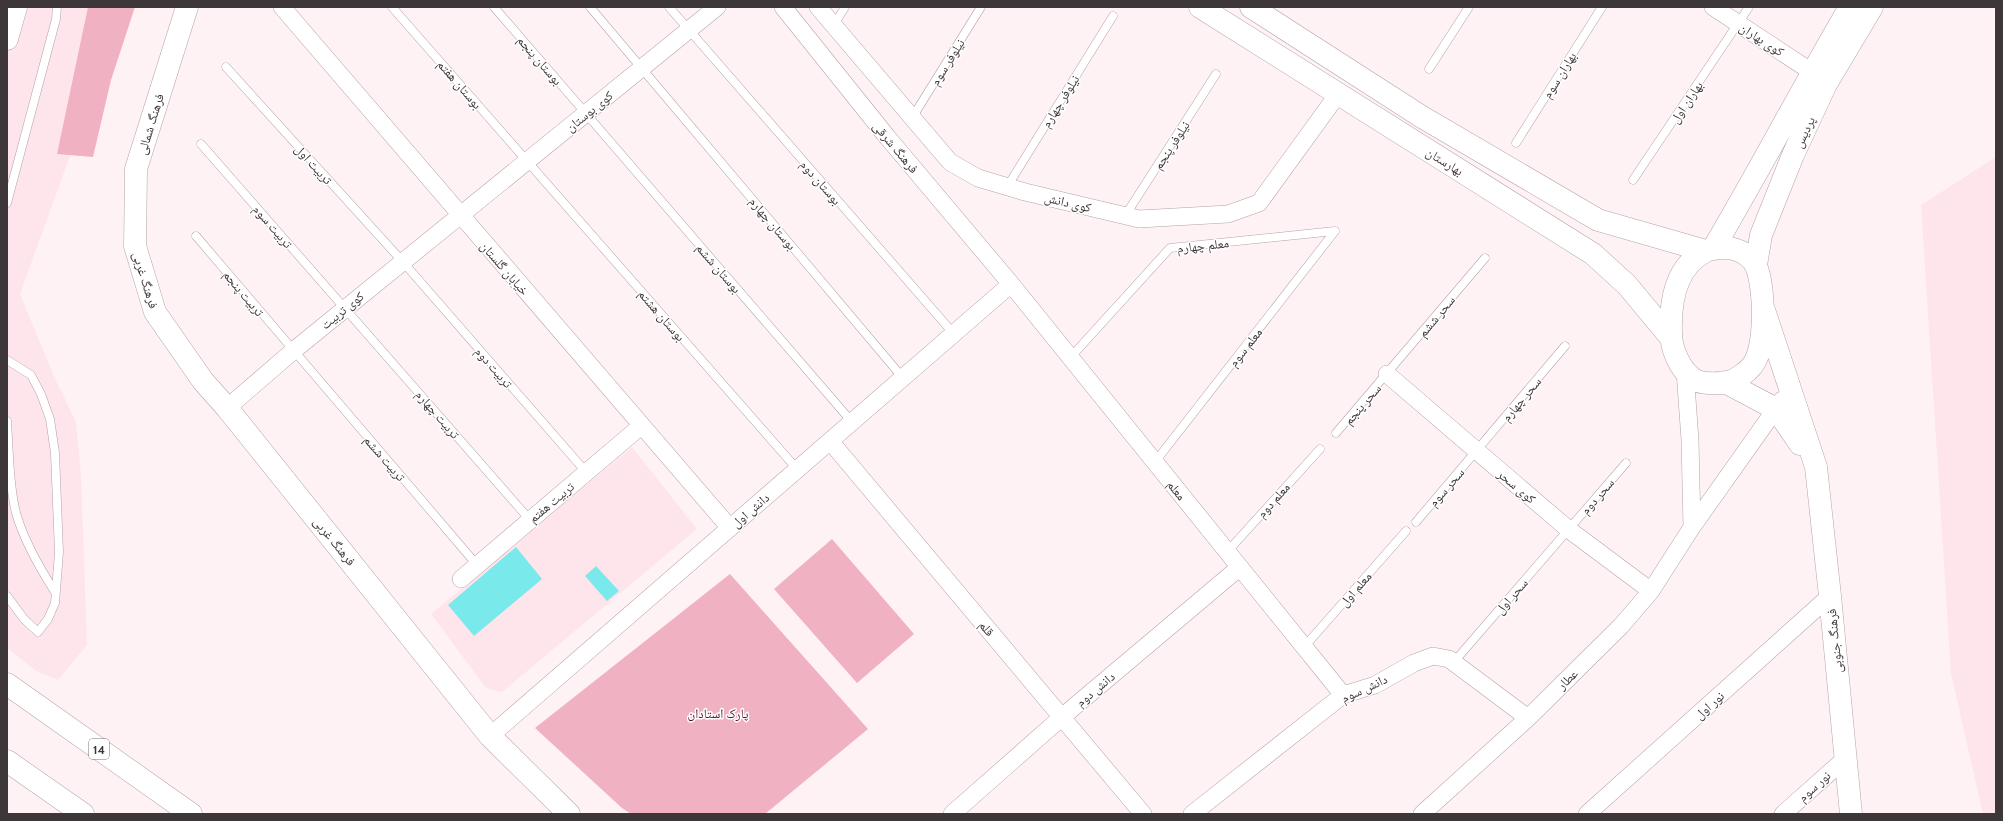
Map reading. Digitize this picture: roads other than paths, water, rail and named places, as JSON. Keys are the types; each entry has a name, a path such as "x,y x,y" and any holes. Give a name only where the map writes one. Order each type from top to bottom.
{"main road":[{"path":"7,39 16,7"},
{"name":"فرهنگ شمالی","path":"135,246 136,169 187,7"},
{"name":"بهارستان","path":"1200,7 1593,254 1627,286 1671,338"},
{"name":"بهارستان","path":"1251,7 1422,117 1598,220 1709,250"},
{"name":"پردیس","path":"1756,265 1761,235 1793,155 1819,78 1850,7"},
{"name":"پردیس","path":"1709,250 1819,78 1872,7"},
{"name":"فرهنگ غربی","path":"135,246 154,312 203,381 227,408 490,736 569,814"},
{"path":"1730,248 1744,252 1756,265 1764,310 1759,348 1752,367 1731,381 1712,383 1694,380 1685,371 1675,354 1671,338 1670,312 1674,290 1689,264 1709,250 1730,248"},
{"name":"فرهنگ جنوبی","path":"1764,310 1816,467 1851,814"},
{"name":"فرهنگ جنوبی","path":"1725,382 1776,408 1816,467"},
{"name":"14","path":"7,684 190,814"},
{"path":"7,761 83,814"}],"street":[{"name":"خیابان گلستان","path":"282,7 460,216 730,528"},
{"name":"کوی بوستان","path":"460,216 717,7"},
{"name":"فرهنگ شرقی","path":"783,7 888,138 1011,284"},
{"name":"کوی دانش","path":"818,7 950,162 978,178 1007,187 1138,219 1228,214 1259,203 1338,94"},
{"name":"کوی بهاران","path":"1713,7 1819,78"},
{"name":"کوی تربیت","path":"227,408 293,350 460,216"},
{"name":"دانش اول","path":"490,736 1011,284"},
{"name":"معلم","path":"1011,284 1227,552 1305,646 1343,695"},
{"path":"1685,371 1690,440 1692,527"},
{"name":"کوی سحر","path":"1387,374 1476,452 1568,529 1651,591"},
{"name":"عطار","path":"1422,814 1528,718 1621,626 1651,591 1692,527 1790,390"},
{"name":"تربیت هفتم","path":"461,579 641,426"},
{"name":"قلم","path":"830,441 1143,814"},
{"name":"دانش دوم","path":"952,814 1062,717 1240,567"},
{"name":"نور اول","path":"1587,814 1830,596"},
{"name":"دانش سوم","path":"1192,814 1343,695 1374,685 1414,663 1433,656 1449,659 1528,718"},
{"name":"نور سوم","path":"1783,814 1846,758"}],"lane":[{"path":"7,203 56,19 57,7"},
{"name":"بوستان هفتم","path":"392,7 527,161"},
{"name":"بوستان پنجم","path":"494,7 586,113"},
{"name":"بوستان چهارم","path":"590,7 903,378"},
{"name":"بوستان دوم","path":"669,7 954,334"},
{"path":"834,25 845,7"},
{"name":"نیلوفر سوم","path":"912,118 981,7"},
{"path":"1429,69 1469,7"},
{"name":"بهاران سوم","path":"1516,143 1602,7"},
{"name":"بهاران اول","path":"1633,180 1749,7"},
{"name":"نیلوفر چهارم","path":"1007,187 1113,16"},
{"name":"تربیت اول","path":"226,67 403,262"},
{"name":"نیلوفر پنجم","path":"1125,216 1216,74"},
{"name":"بوستان ششم","path":"586,113 852,422"},
{"name":"تربیت سوم","path":"201,144 345,308"},
{"name":"بوستان هشتم","path":"527,161 797,469"},
{"name":"معلم چهارم","path":"1070,358 1170,248 1335,231"},
{"name":"معلم سوم","path":"1155,462 1335,231"},
{"name":"تربیت پنجم","path":"196,236 293,350"},
{"name":"سحر ششم","path":"1387,374 1485,258"},
{"name":"تربیت دوم","path":"403,262 586,472"},
{"name":"تربیت چهارم","path":"345,308 530,520"},
{"name":"سحر چهارم","path":"1476,452 1566,346"},
{"name":"تربیت ششم","path":"293,350 477,566"},
{"path":"7,360 7,368"},
{"path":"7,360 31,375 42,394 50,419 54,453 59,552 55,603 48,619 38,632 24,619 7,596"},
{"name":"سحر پنجم","path":"1336,433 1387,374"},
{"path":"7,421 11,479 16,513 36,563 55,592"},
{"name":"معلم دوم","path":"1227,552 1320,449"},
{"name":"سحر سوم","path":"1416,522 1476,452"},
{"name":"سحر دوم","path":"1568,529 1626,463"},
{"name":"سحر اول","path":"1453,663 1568,529"},
{"name":"معلم اول","path":"1305,646 1406,531"}],"park label":[{"name":"پارک استادان","path":"718,713"}]}
